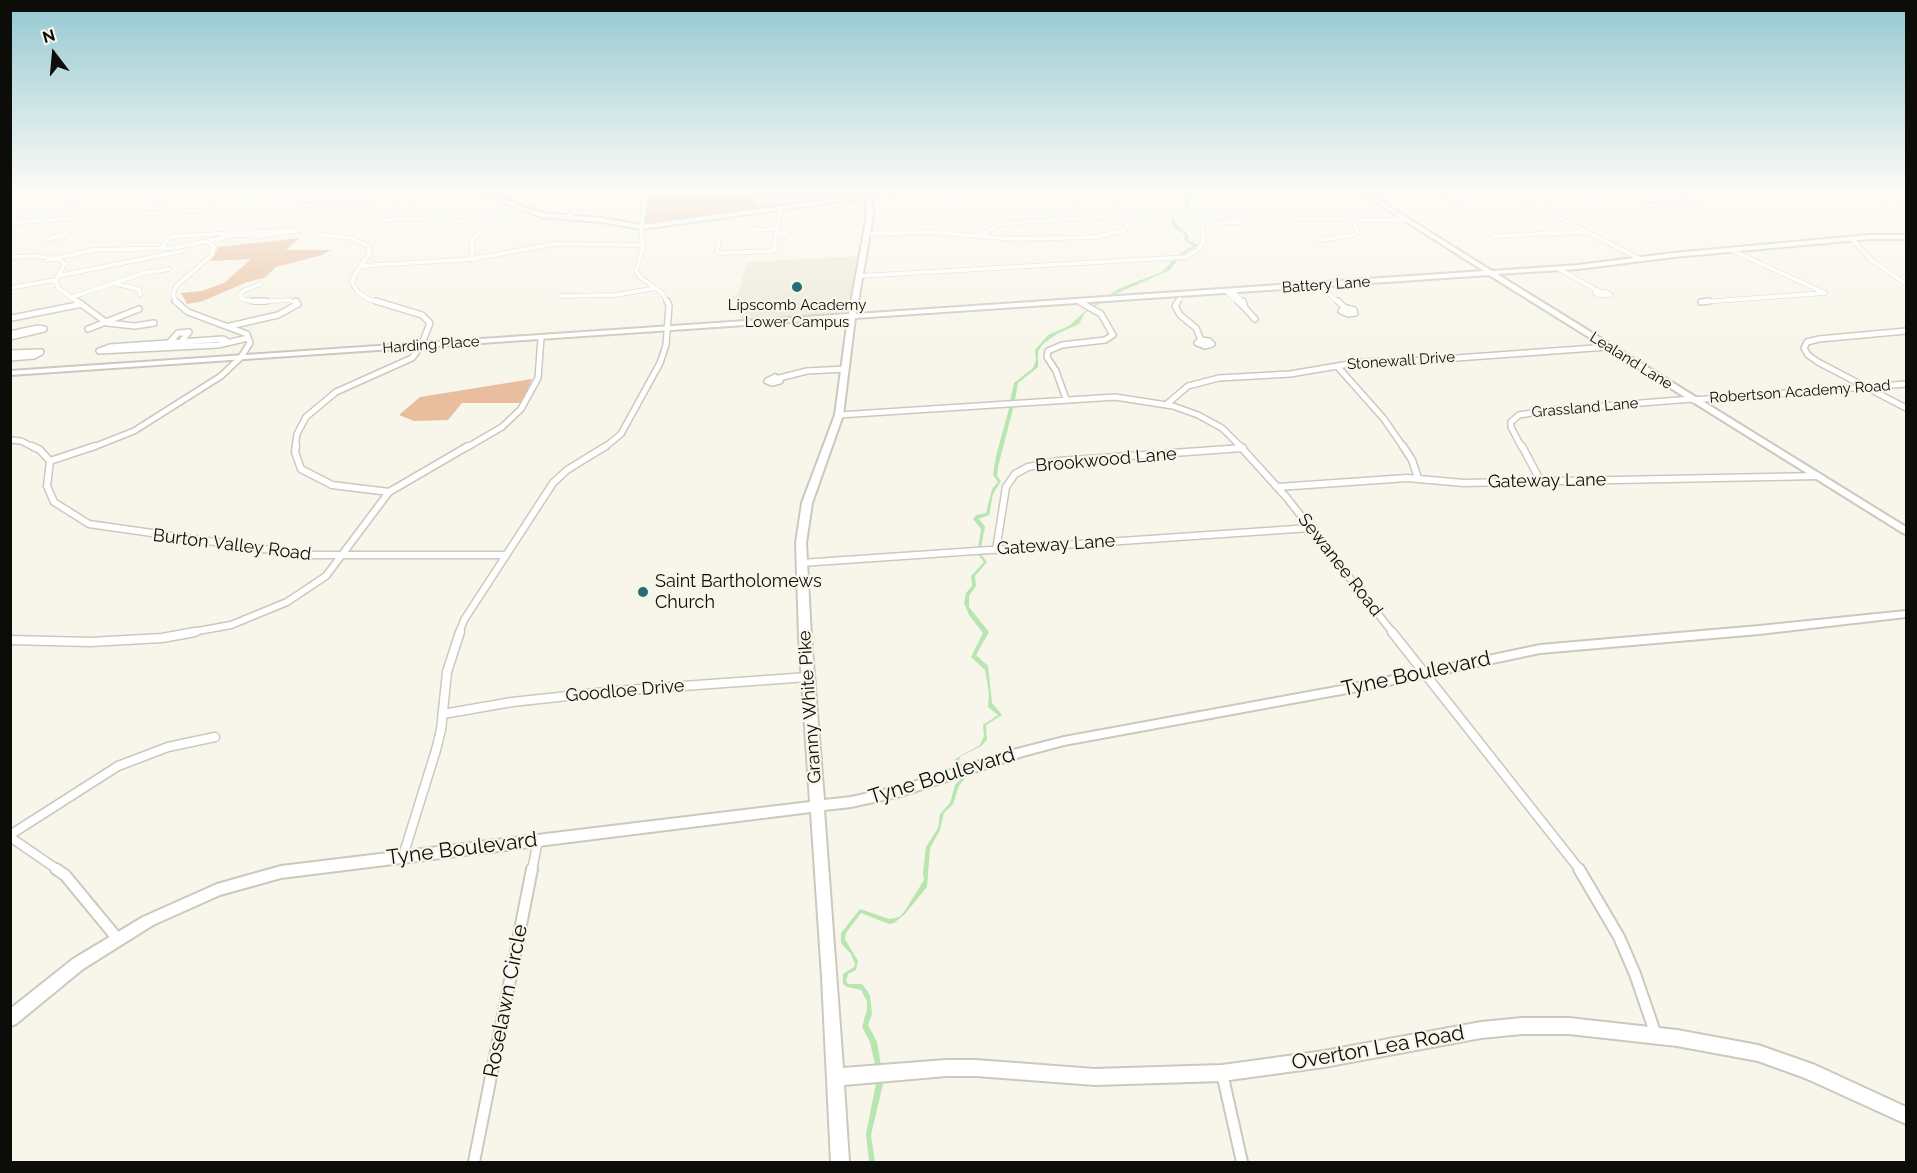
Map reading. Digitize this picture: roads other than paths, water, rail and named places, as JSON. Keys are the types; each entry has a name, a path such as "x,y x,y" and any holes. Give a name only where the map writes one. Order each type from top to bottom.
{"main road":[{"name":"Granny White Pike","path":"840,1162 801,563 804,512 839,415 852,321 866,244"},
{"name":"Lealand Lane","path":"1445,244 1906,531"},
{"name":"Battery Lane","path":"826,319 852,321 1095,300 1178,297 1229,291 1559,269 1800,244"},
{"name":"Harding Place","path":"10,373 826,319"},
{"name":"Tyne Boulevard","path":"10,1019 68,971 117,938 182,905 245,882 312,867 816,807 893,794 1021,752 1064,741 1548,647 1749,631 1906,614"},
{"name":"Overton Lea Road","path":"836,1077 946,1068 976,1068 1095,1077 1222,1073 1314,1061 1441,1036 1504,1027 1569,1026 1656,1035 1728,1046 1770,1057 1809,1071 1906,1116"}],"street":[{"path":"152,256 165,244"},
{"path":"47,260 93,250 163,248 196,244"},
{"path":"10,440 21,441 40,450 50,461 112,441 134,431 221,376 241,357 250,343 240,329 188,312 175,302 173,294 176,286 212,255 214,247 211,244"},
{"path":"364,244 369,246 369,255 355,273 352,283 358,292 368,299 422,315 430,323 421,346 412,358 356,382 319,404 306,417 297,434 295,452 301,469 332,485 390,492"},
{"path":"472,244 472,259"},
{"path":"361,266 472,259 553,244 643,245 637,273 656,288 669,304 660,363 624,431 612,443 575,464 558,478 460,628 447,672 442,714 431,767 403,856"},
{"path":"718,244 717,251 719,253 772,251 776,244"},
{"path":"860,276 1174,258 1196,252 1202,244"},
{"path":"1610,244 1640,259"},
{"path":"1855,244 1863,254 1906,282"},
{"path":"10,288 200,247"},
{"path":"1701,302 1825,293 1731,250"},
{"path":"10,258 54,258 65,264 57,278 58,288 107,323 135,326 154,322"},
{"path":"10,258 47,260 56,263 61,269"},
{"path":"72,297 144,273 169,269"},
{"path":"1559,269 1598,291"},
{"path":"116,284 139,289 140,295"},
{"path":"230,326 278,315 298,304 289,300 256,302 242,299 240,295 243,291 260,284"},
{"path":"1319,285 1345,308"},
{"path":"560,296 619,295 656,288"},
{"path":"1229,291 1244,302 1245,308 1255,320"},
{"path":"1178,297 1184,302 1177,309 1181,317 1196,328 1201,340"},
{"path":"1066,399 1047,356 1051,348 1066,344 1102,341 1113,337 1101,314 1080,302"},
{"path":"12,318 82,304"},
{"path":"88,329 139,309"},
{"path":"10,335 44,330 38,328 36,315"},
{"path":"1906,331 1819,339 1805,344 1805,351 1813,359 1906,408"},
{"path":"164,348 178,333 189,332 181,342"},
{"path":"227,341 223,339 107,347 99,351 218,345 227,341 248,338"},
{"path":"10,640 90,642 162,638 231,625 267,612 298,596 326,576 390,492 502,427 521,409 538,378 541,338"},
{"name":"Stonewall Drive","path":"1167,404 1186,388 1210,379 1290,374 1367,362 1429,360 1608,347"},
{"path":"10,353 41,352 34,356 10,358"},
{"path":"1337,366 1384,419 1412,460 1418,478"},
{"path":"779,378 813,370 845,369"},
{"name":"Robertson Academy Road","path":"1692,399 1906,384"},
{"name":"Sewanee Road","path":"839,415 1121,397 1167,404 1210,421 1243,447 1278,487 1549,830 1594,892 1627,953 1656,1035"},
{"name":"Grassland Lane","path":"1540,480 1511,427 1511,422 1519,415 1552,410 1692,399"},
{"name":"Brookwood Lane","path":"996,550 1006,487 1015,474 1028,466 1059,461 1243,447"},
{"name":"Burton Valley Road","path":"50,461 47,486 54,502 89,524 242,548 306,555 506,555"},
{"name":"Gateway Lane","path":"1278,487 1418,478 1460,483 1818,476"},
{"name":"Gateway Lane","path":"801,563 1310,528"},
{"name":"Goodloe Drive","path":"442,714 512,702 614,691 808,677"},
{"path":"117,938 65,875 10,836 118,766 158,750 215,737"},
{"name":"Roselawn Circle","path":"474,1162 538,840"},
{"path":"1222,1073 1242,1162"}],"place":[{"name":"Lipscomb Academy Lower Campus","path":"797,287"},
{"name":"Saint Bartholomews Church","path":"643,592"}]}
